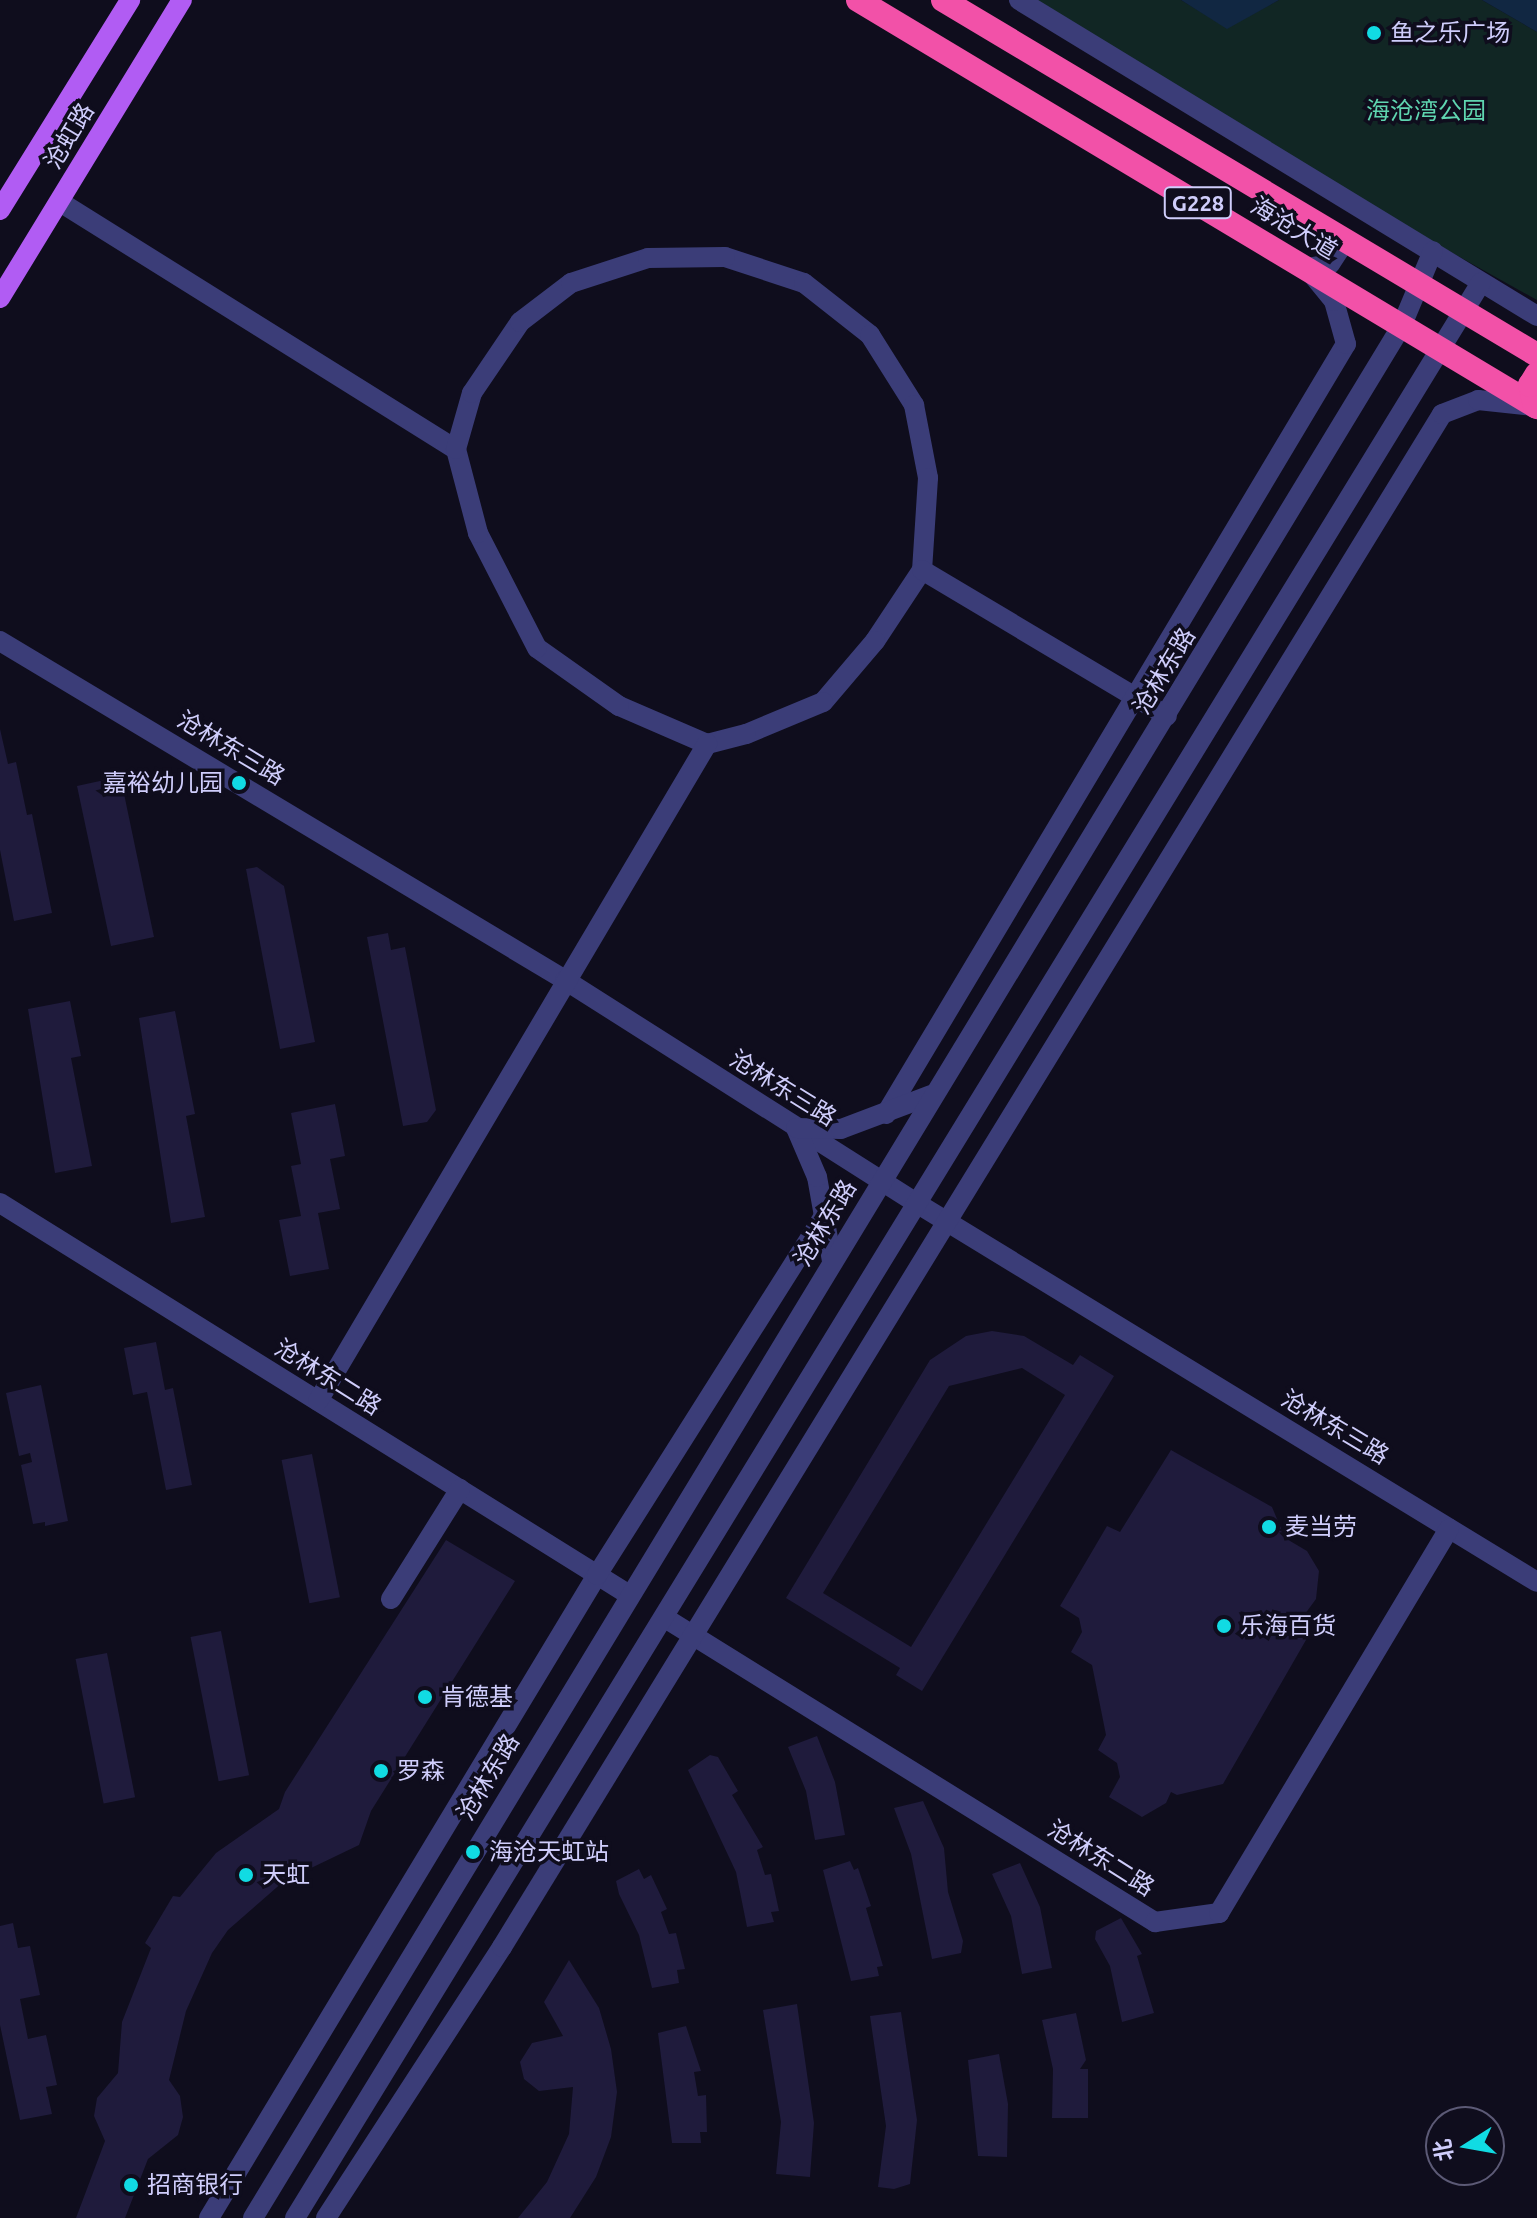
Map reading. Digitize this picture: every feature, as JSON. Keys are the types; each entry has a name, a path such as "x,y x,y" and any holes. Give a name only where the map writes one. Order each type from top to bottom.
{"highway":[{"name":"海沧大道","path":"858,0 1536,406"},
{"name":"海沧大道","path":"943,0 1537,355"},
{"path":"1536,406 1530,385 1537,374"}],"main road":[{"name":"沧虹路","path":"0,210 130,0"},
{"name":"沧虹路","path":"0,298 182,0"}],"street":[{"path":"1019,0 1537,316"},
{"path":"60,202 456,449"},
{"path":"886,1114 1346,344 1334,301 1307,268 1330,264 1339,250 1327,228"},
{"name":"沧林东路","path":"253,2218 628,1594 931,1095 1167,716 1402,325 1417,281 1433,251"},
{"path":"725,257 804,283 870,335 914,405 928,478 922,570 875,641 823,702 746,734 707,744 619,706 537,648 478,533 456,449 472,393 520,322 571,283 648,258 725,257"},
{"path":"295,2218 918,1204 1438,347 1467,311 1481,283"},
{"path":"326,2218 502,1947 1442,414 1478,400 1536,406"},
{"path":"922,570 1167,716"},
{"name":"沧林东三路","path":"0,641 565,980 918,1204 1537,1582"},
{"path":"318,1401 707,744"},
{"path":"832,1261 817,1177 796,1128 841,1129 931,1095"},
{"name":"沧林东二路","path":"0,1203 628,1594"},
{"path":"209,2218 597,1575 825,1215"},
{"path":"391,1599 460,1489"},
{"name":"沧林东二路","path":"665,1618 1155,1922 1219,1913 1449,1528"}],"green space":[{"name":"海沧湾公园","path":"1027,0 1181,0 1227,28 1279,0 1482,0 1537,32 1537,300 1271,152"}],"water":[{"path":"1181,0 1279,0 1227,29"},
{"path":"1482,0 1537,0 1537,32"}],"building":[{"path":"0,729 8,764 16,762 27,815 32,814 52,913 14,921 0,850"},
{"path":"109,779 123,789 154,937 111,946 77,786"},
{"path":"257,867 284,886 315,1042 280,1049 246,869"},
{"path":"388,933 391,950 405,947 436,1110 427,1122 403,1126 367,937"},
{"path":"70,1001 81,1056 71,1058 92,1166 55,1173 28,1009"},
{"path":"175,1011 195,1114 186,1116 205,1217 171,1223 139,1018"},
{"path":"335,1104 345,1156 330,1159 340,1209 318,1213 329,1269 290,1276 279,1220 301,1216 291,1166 301,1164 291,1113"},
{"path":"992,1331 1024,1336 1073,1365 1080,1355 1114,1376 922,1691 896,1675 900,1668 786,1598 930,1360 966,1336","holes":["1022,1368 1065,1395 911,1647 823,1593 949,1386"]},
{"path":"156,1342 165,1390 173,1388 192,1485 166,1490 147,1392 133,1395 124,1348"},
{"path":"41,1385 68,1521 45,1526 45,1522 33,1524 21,1465 32,1462 30,1453 19,1456 6,1393"},
{"name":"乐海百货","path":"1171,1450 1272,1507 1285,1538 1307,1551 1319,1571 1316,1599 1305,1614 1309,1621 1306,1640 1223,1784 1177,1795 1171,1792 1166,1803 1142,1817 1109,1797 1120,1777 1117,1763 1098,1750 1106,1735 1092,1665 1071,1652 1082,1632 1079,1618 1060,1606 1107,1526 1120,1532"},
{"path":"312,1454 340,1597 309,1603 282,1460"},
{"name":"天虹","path":"446,1540 515,1581 371,1811 359,1845 284,1881 228,1930 212,1953 186,2011 169,2080 180,2096 183,2117 178,2135 148,2159 125,2218 76,2218 105,2141 94,2116 97,2098 118,2073 122,2022 151,1948 145,1943 173,1896 180,1897 216,1853 279,1809 285,1792"},
{"path":"221,1631 249,1775 219,1781 191,1637"},
{"path":"107,1653 135,1797 104,1803 76,1659"},
{"path":"817,1736 835,1782 845,1835 815,1840 806,1791 788,1747"},
{"path":"710,1755 718,1757 738,1791 732,1795 763,1847 757,1850 765,1875 771,1874 779,1911 771,1912 774,1922 747,1927 736,1872 688,1770"},
{"path":"923,1801 944,1848 948,1892 963,1941 961,1953 932,1959 911,1854 894,1808"},
{"path":"850,1861 854,1870 858,1868 871,1906 866,1908 883,1966 877,1967 879,1976 851,1981 823,1870"},
{"path":"1020,1863 1040,1907 1052,1968 1022,1974 1011,1916 992,1874"},
{"path":"639,1869 644,1879 651,1875 667,1909 661,1912 669,1934 676,1933 685,1969 677,1970 679,1983 652,1988 639,1935 619,1894 616,1881"},
{"path":"1121,1918 1142,1954 1137,1956 1154,2013 1122,2022 1110,1966 1095,1939 1096,1931"},
{"path":"13,1923 18,1948 30,1946 40,1995 20,1999 28,2039 46,2035 57,2085 46,2087 52,2114 20,2120 0,2025 0,1926"},
{"path":"569,1960 599,2008 611,2049 617,2092 611,2137 596,2177 570,2218 518,2218 547,2182 569,2134 573,2087 539,2091 524,2079 520,2062 532,2043 563,2036 544,2002"},
{"path":"797,2004 814,2123 810,2177 776,2174 781,2122 763,2010"},
{"path":"901,2012 917,2120 910,2184 894,2189 878,2187 886,2126 870,2016"},
{"path":"1076,2013 1086,2060 1080,2069 1088,2069 1088,2118 1052,2118 1053,2069 1042,2020"},
{"path":"686,2026 701,2071 694,2072 698,2096 706,2095 707,2132 700,2132 701,2143 672,2143 658,2033"},
{"path":"999,2054 1008,2104 1007,2157 978,2156 968,2060"}],"place":[{"name":"鱼之乐广场","path":"1374,33"},
{"name":"嘉裕幼儿园","path":"239,783"},
{"name":"麦当劳","path":"1269,1527"},
{"name":"乐海百货","path":"1224,1626"},
{"name":"肯德基","path":"425,1697"},
{"name":"罗森","path":"381,1771"},
{"name":"海沧天虹站","path":"473,1852"},
{"name":"天虹","path":"246,1875"},
{"name":"招商银行","path":"131,2185"}]}
